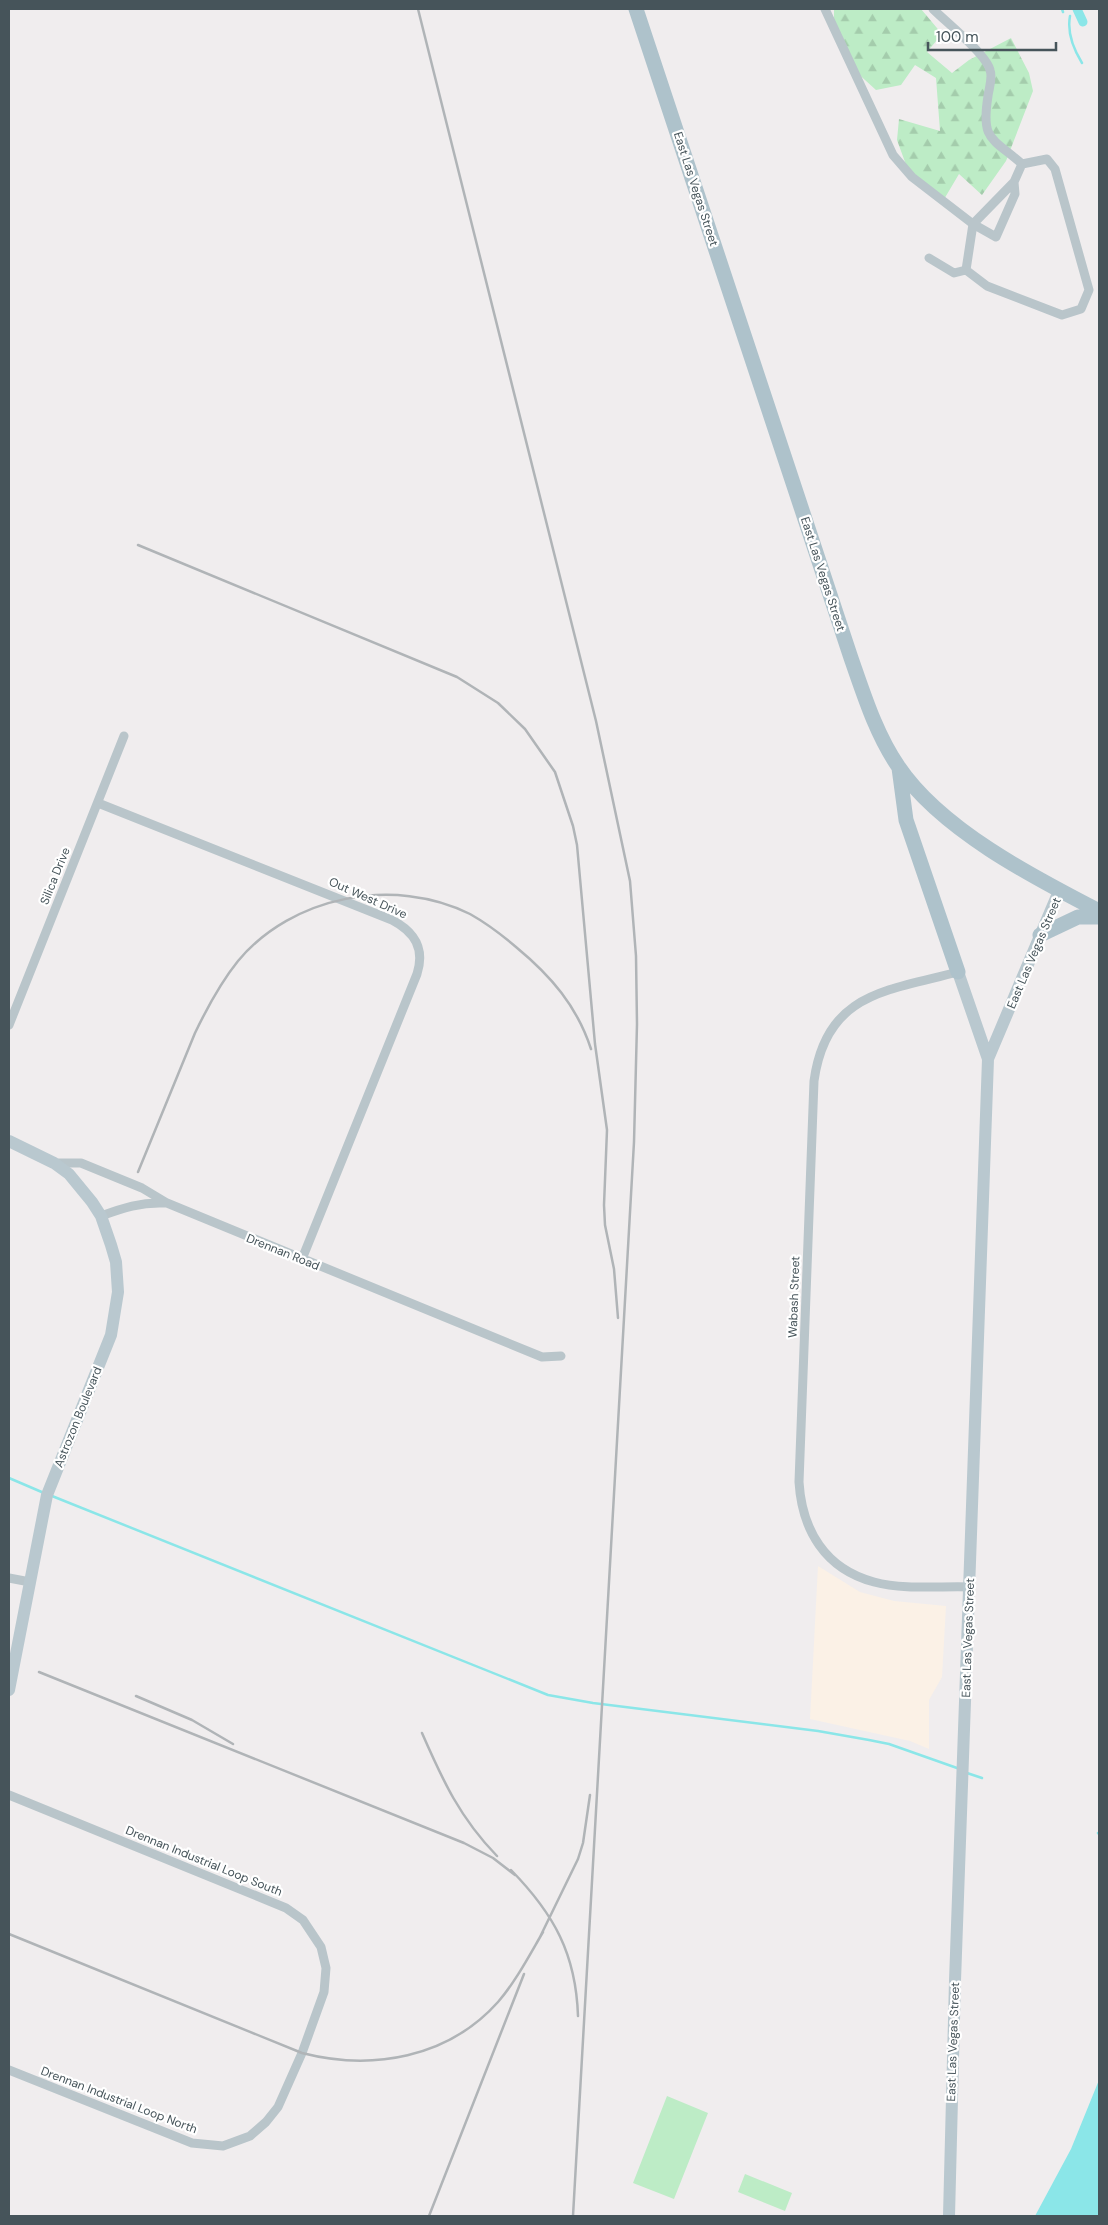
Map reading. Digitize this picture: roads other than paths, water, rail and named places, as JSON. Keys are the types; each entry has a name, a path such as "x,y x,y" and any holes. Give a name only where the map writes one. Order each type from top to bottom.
{"main road":[{"name":"East Las Vegas Street","path":"636,9 851,658 879,733 899,768 926,798 953,823 1059,891"},
{"path":"899,768 906,820 958,972"},
{"path":"1059,891 1099,912"},
{"path":"1040,935 1078,917 1099,917"}],"street":[{"path":"826,9 893,156 912,177 973,224 996,237 1015,194 1014,182"},
{"path":"933,9 987,63 991,76 985,111 986,130 990,137 1022,164"},
{"path":"966,270 987,286 1062,315 1081,309 1089,290 1055,170 1047,158 1022,164"},
{"path":"966,270 973,224 1014,182 1022,164"},
{"path":"929,258 954,273 966,270"},
{"name":"Silica Drive","path":"9,1024 124,736"},
{"name":"Out West Drive","path":"98,802 392,920 408,930 418,945 421,960 417,974 302,1259"},
{"name":"East Las Vegas Street","path":"949,2216 988,1059 1059,891"},
{"name":"East Las Vegas Street","path":"958,972 988,1059"},
{"name":"Wabash Street","path":"958,972 868,998 852,1007 838,1020 825,1038 819,1053 814,1081 799,1482 800,1501 808,1527 822,1550 843,1568 863,1578 888,1584 970,1587"},
{"name":"Drennan Road","path":"9,1141 54,1163 81,1164 142,1188 167,1204 542,1356 561,1356"},
{"name":"Astrozon Boulevard","path":"9,1690 42,1513 52,1479 104,1355 115,1318 118,1278 116,1262 101,1216 82,1188 54,1163"},
{"path":"101,1216 148,1202 167,1204"},
{"path":"9,1578 30,1582"},
{"name":"Drennan Industrial Loop South","path":"9,1795 274,1902 303,1920 321,1947 326,1980 321,2004 299,2061"},
{"name":"Drennan Industrial Loop North","path":"9,2070 170,2136 192,2143 213,2146 241,2140 250,2136 266,2122 278,2107 299,2061"}],"water":[{"path":"1099,2080 1099,2216 1035,2216 1071,2149"}],"waterway":[{"path":"1077,9 1083,22"},
{"path":"1070,16 1069,28 1072,41 1082,63"},
{"path":"9,1478 44,1493"},
{"path":"52,1496 548,1695 593,1703 818,1731 869,1740 889,1744 957,1768"},
{"path":"967,1773 982,1778"}],"railway":[{"path":"418,9 596,721 630,881 636,956 637,1024 634,1142 573,2216"},
{"path":"138,545 457,677 498,703 525,729 555,772 573,826 577,845 595,1044 607,1130 605,1225 614,1269 618,1318"},
{"path":"138,1172 204,1014 238,961 260,939 286,921 315,908 346,899 377,895 409,896 440,902 470,914 494,929 541,969 570,1005 591,1049"},
{"path":"39,1672 464,1843 493,1858 515,1875"},
{"path":"136,1696 192,1720 233,1744"},
{"path":"422,1733 453,1798 473,1828 497,1856"},
{"path":"540,1937 578,1859 583,1843 590,1795"},
{"path":"511,1870 526,1886 551,1919 560,1936 573,1973 578,2016"},
{"path":"9,1934 302,2053 328,2058 382,2060 408,2055 432,2047 456,2036 478,2021 505,1994 543,1932"},
{"path":"429,2216 524,1974"}]}
